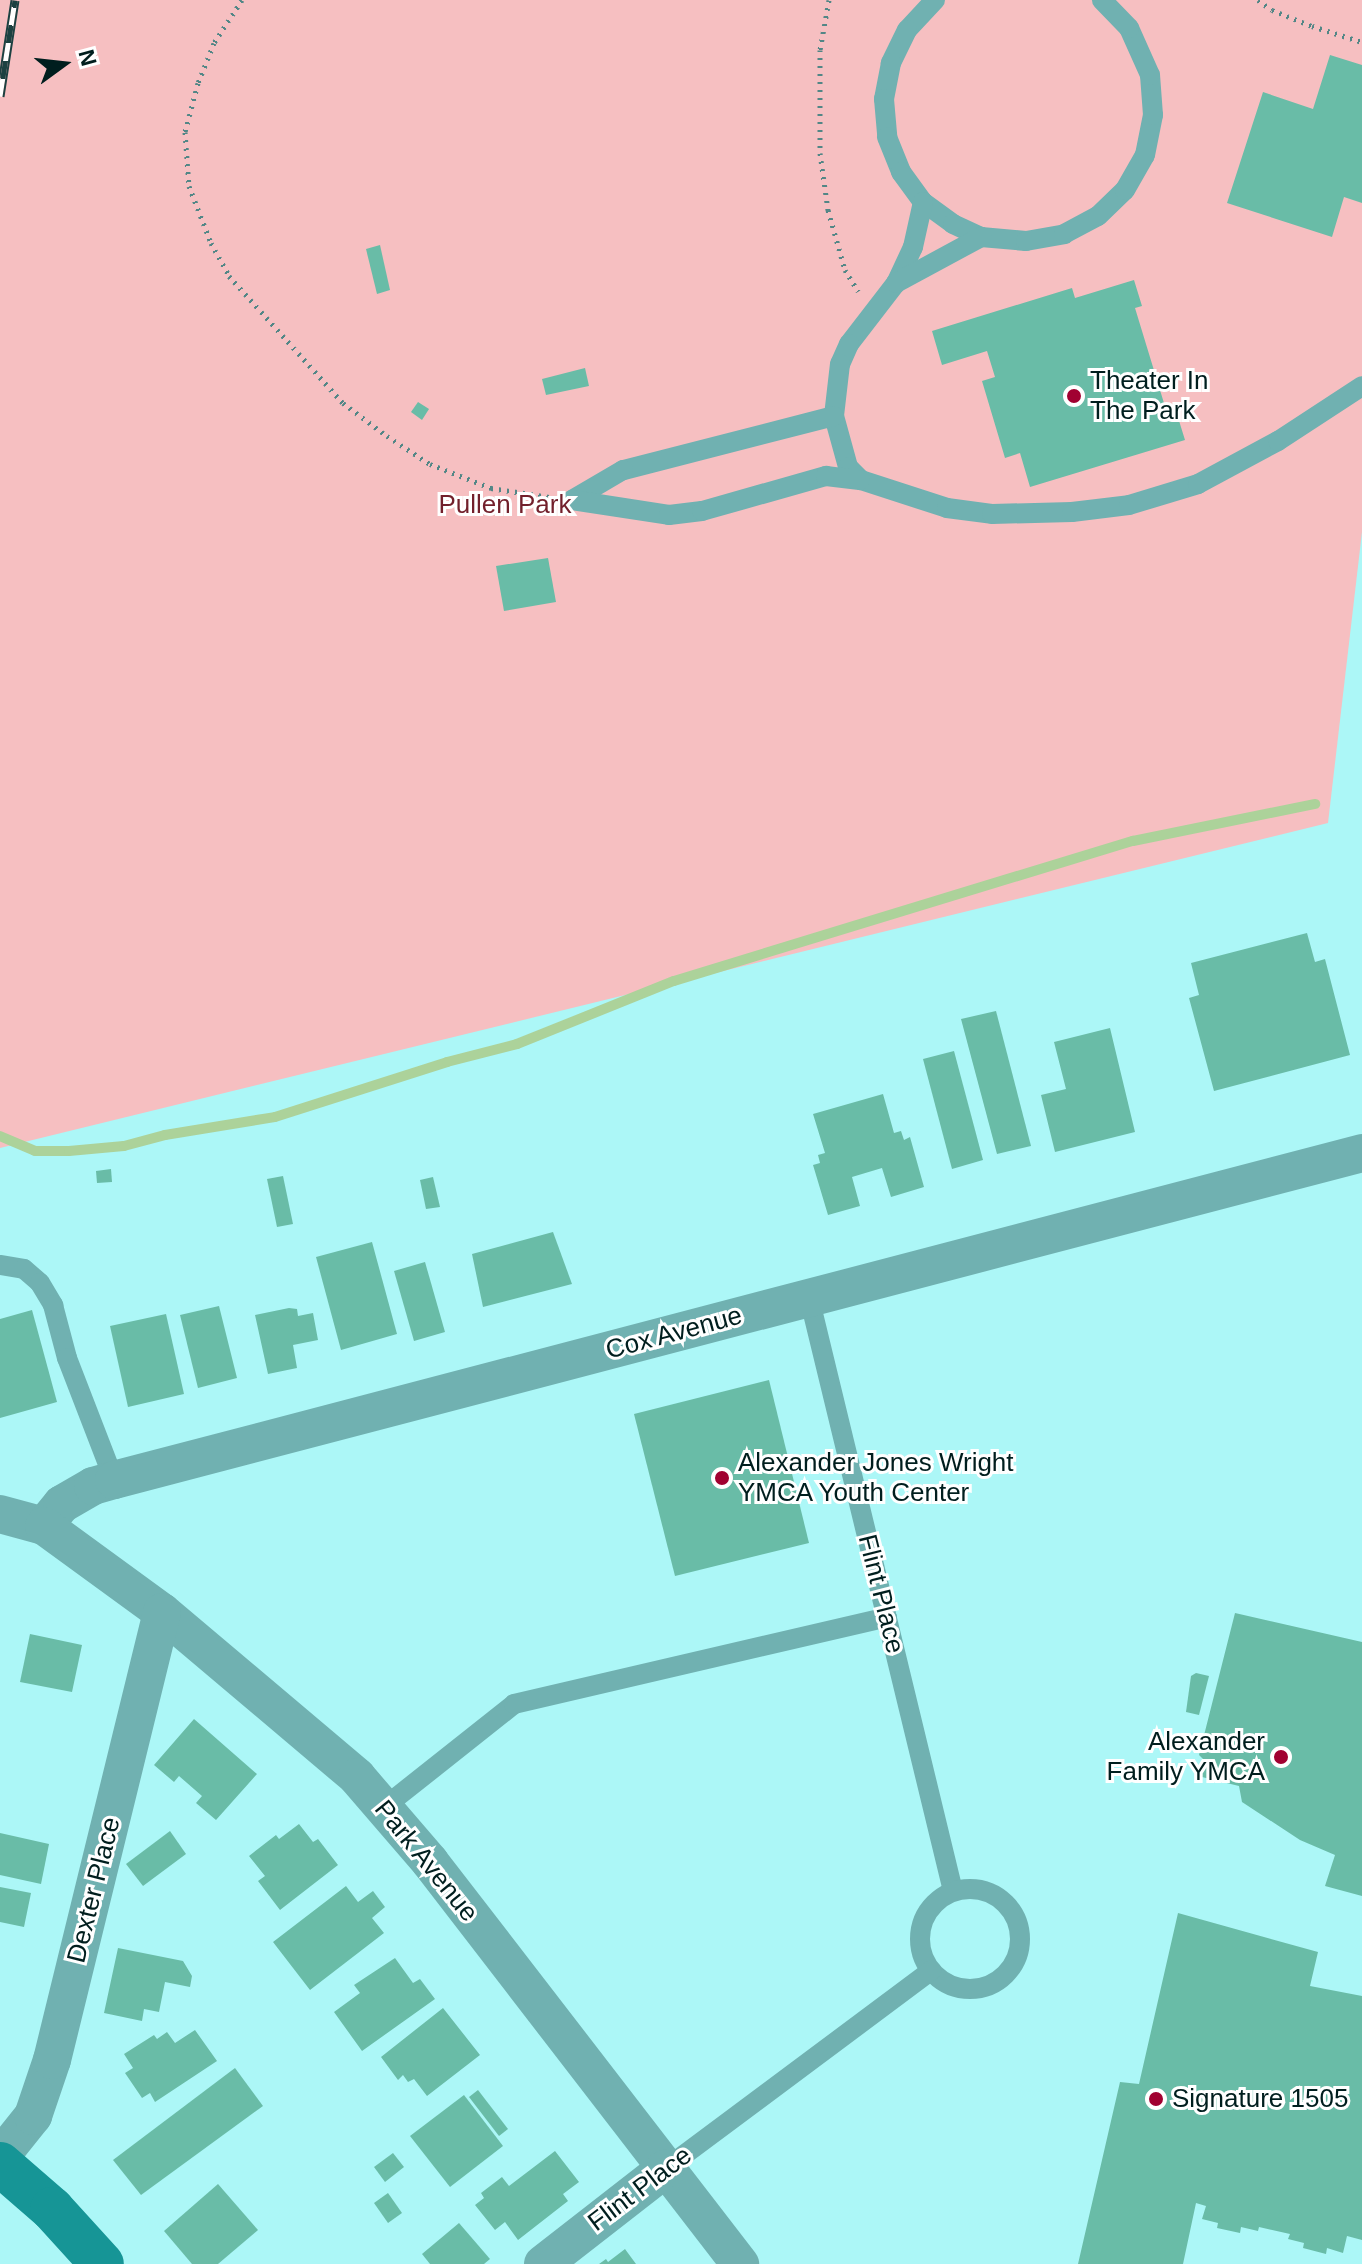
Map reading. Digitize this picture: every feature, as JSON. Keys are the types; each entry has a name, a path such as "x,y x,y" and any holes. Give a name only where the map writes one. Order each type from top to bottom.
{"street":[{"name":"Cox Avenue","path":"44,1526 62,1504 93,1486 114,1480 1362,1153"},
{"path":"0,1514 44,1526"},
{"name":"Park Avenue","path":"44,1526 162,1612 357,1777 430,1862 740,2264"},
{"name":"Dexter Place","path":"0,2157 33,2116 52,2060 162,1612"},
{"path":"0,2164 52,2209 102,2264"},
{"name":"Flint Place","path":"543,2264 665,2169"}],"lane":[{"path":"933,1 907,30 896,52 884,99 887,137 901,172 923,202 953,224 981,237 1026,241 1064,234 1098,216 1125,190 1145,155 1153,115 1150,75 1129,28 1102,0"},
{"path":"861,480 848,467 834,416 840,364 849,344 896,283 913,247 923,202"},
{"path":"896,283 981,237"},
{"path":"572,500 669,515 702,511 826,476 861,480 947,508 992,514 1072,512 1129,505 1198,484 1278,441 1362,386"},
{"path":"572,500 623,470 834,416"},
{"path":"0,1265 24,1269 40,1283 53,1305 67,1358 114,1480"},
{"name":"Flint Place","path":"809,1297 953,1891"},
{"path":"383,1808 514,1704 887,1617"},
{"path":"982,1890 1007,1905 1019,1929 1017,1957 1001,1979 972,1989 956,1988 931,1971 919,1941 921,1925 928,1910 953,1891 982,1890"},
{"name":"Flint Place","path":"665,2169 931,1971"}],"path":[{"path":"242,0 214,43 198,83 185,132 189,186 211,243 229,276 343,403 387,436 430,464 491,488 572,500"},
{"path":"829,0 820,50 820,153 828,210 840,253 849,278 861,295"},
{"path":"1258,0 1312,26 1362,42"}],"green space":[{"name":"Pullen Park","path":"0,0 1362,0 1362,532 1328,823 0,1148"}],"building":[{"path":"1330,55 1362,65 1362,203 1344,197 1332,237 1227,203 1263,92 1313,109"},
{"path":"380,245 390,290 377,294 366,249"},
{"name":"Theater In The Park","path":"1134,280 1142,306 1135,308 1167,413 1176,411 1185,440 1030,487 1020,453 1005,458 982,381 995,377 987,351 942,365 932,331 1072,288 1075,298"},
{"path":"585,368 589,386 546,395 542,379"},
{"path":"418,402 429,409 422,420 411,412"},
{"path":"548,558 556,602 504,611 496,566"},
{"path":"1307,933 1315,962 1325,959 1350,1055 1214,1091 1189,998 1199,995 1191,963"},
{"path":"996,1011 1031,1146 997,1154 961,1019"},
{"path":"1110,1028 1135,1132 1055,1152 1041,1095 1066,1089 1054,1042"},
{"path":"954,1051 983,1160 952,1169 923,1059"},
{"path":"883,1094 894,1133 901,1131 904,1140 910,1137 924,1187 891,1197 882,1168 852,1177 860,1206 828,1215 813,1165 820,1163 818,1155 825,1153 813,1114"},
{"path":"111,1169 112,1182 97,1183 96,1171"},
{"path":"283,1176 293,1224 277,1227 267,1179"},
{"path":"433,1177 440,1207 426,1209 420,1180"},
{"path":"553,1232 572,1284 483,1307 472,1254"},
{"path":"372,1242 397,1334 341,1350 316,1257"},
{"path":"425,1262 445,1332 414,1341 394,1271"},
{"path":"219,1306 237,1378 198,1388 180,1315"},
{"path":"297,1309 298,1316 313,1313 318,1340 293,1345 297,1368 268,1374 255,1315"},
{"path":"32,1310 57,1402 0,1418 0,1319"},
{"path":"166,1314 184,1394 128,1407 110,1326"},
{"name":"Alexander Jones Wright YMCA Youth Center","path":"769,1380 809,1543 675,1576 634,1414"},
{"name":"Alexander Family YMCA","path":"1235,1613 1362,1642 1362,1896 1325,1886 1335,1855 1300,1840 1242,1802 1239,1786 1202,1777 1203,1759 1199,1755"},
{"path":"30,1634 82,1645 72,1692 20,1682"},
{"path":"1196,1673 1209,1676 1199,1715 1186,1712 1191,1676"},
{"path":"194,1719 257,1774 216,1820 196,1803 202,1796 179,1776 174,1782 154,1765"},
{"path":"299,1824 313,1842 318,1839 338,1865 280,1910 258,1881 265,1876 249,1856 276,1835 279,1839"},
{"path":"170,1831 186,1854 143,1886 126,1864"},
{"path":"0,1833 49,1844 41,1884 0,1875"},
{"path":"346,1886 358,1902 373,1891 385,1907 372,1918 384,1933 310,1990 273,1942"},
{"path":"0,1887 31,1893 24,1927 0,1922"},
{"path":"1178,1913 1318,1952 1310,1986 1362,1996 1362,2240 1347,2236 1343,2253 1327,2248 1326,2254 1303,2248 1304,2243 1288,2239 1290,2234 1259,2227 1258,2231 1241,2227 1240,2233 1217,2228 1218,2223 1202,2219 1206,2206 1196,2203 1183,2264 1078,2264 1120,2082 1139,2084"},
{"path":"118,1948 183,1961 192,1976 190,1987 165,1982 159,2012 144,2009 142,2021 104,2013"},
{"path":"395,1958 413,1983 420,1979 435,1999 362,2051 334,2012 360,1993 354,1985"},
{"path":"443,2008 480,2055 427,2096 414,2079 408,2082 403,2075 398,2080 381,2057"},
{"path":"195,2030 217,2061 155,2102 150,2093 142,2098 125,2073 133,2068 124,2054 154,2035 157,2039 167,2032 175,2043"},
{"path":"235,2068 263,2106 141,2195 113,2160"},
{"path":"478,2090 508,2129 499,2136 469,2097"},
{"path":"464,2095 503,2146 450,2187 410,2136"},
{"path":"555,2151 579,2182 563,2194 568,2201 518,2240 505,2222 495,2230 475,2205 484,2198 481,2193 502,2177 509,2186"},
{"path":"393,2153 404,2167 385,2182 374,2167"},
{"path":"218,2184 258,2230 218,2264 192,2264 164,2231"},
{"path":"388,2193 402,2213 388,2223 374,2203"},
{"path":"459,2223 490,2259 484,2264 430,2264 422,2254"},
{"path":"625,2249 636,2264 599,2264 606,2259 608,2262"}],"waterway":[{"path":"0,1136 35,1151 69,1151 124,1146 165,1135 275,1117 447,1062 517,1044 674,981 1133,841 1315,804"}],"railway":[{"path":"0,96 15,0"}],"place":[{"name":"Theater In The Park","path":"1074,396"},
{"name":"Alexander Jones Wright YMCA Youth Center","path":"722,1478"},
{"name":"Alexander Family YMCA","path":"1281,1757"},
{"name":"Signature 1505","path":"1156,2099"}]}
